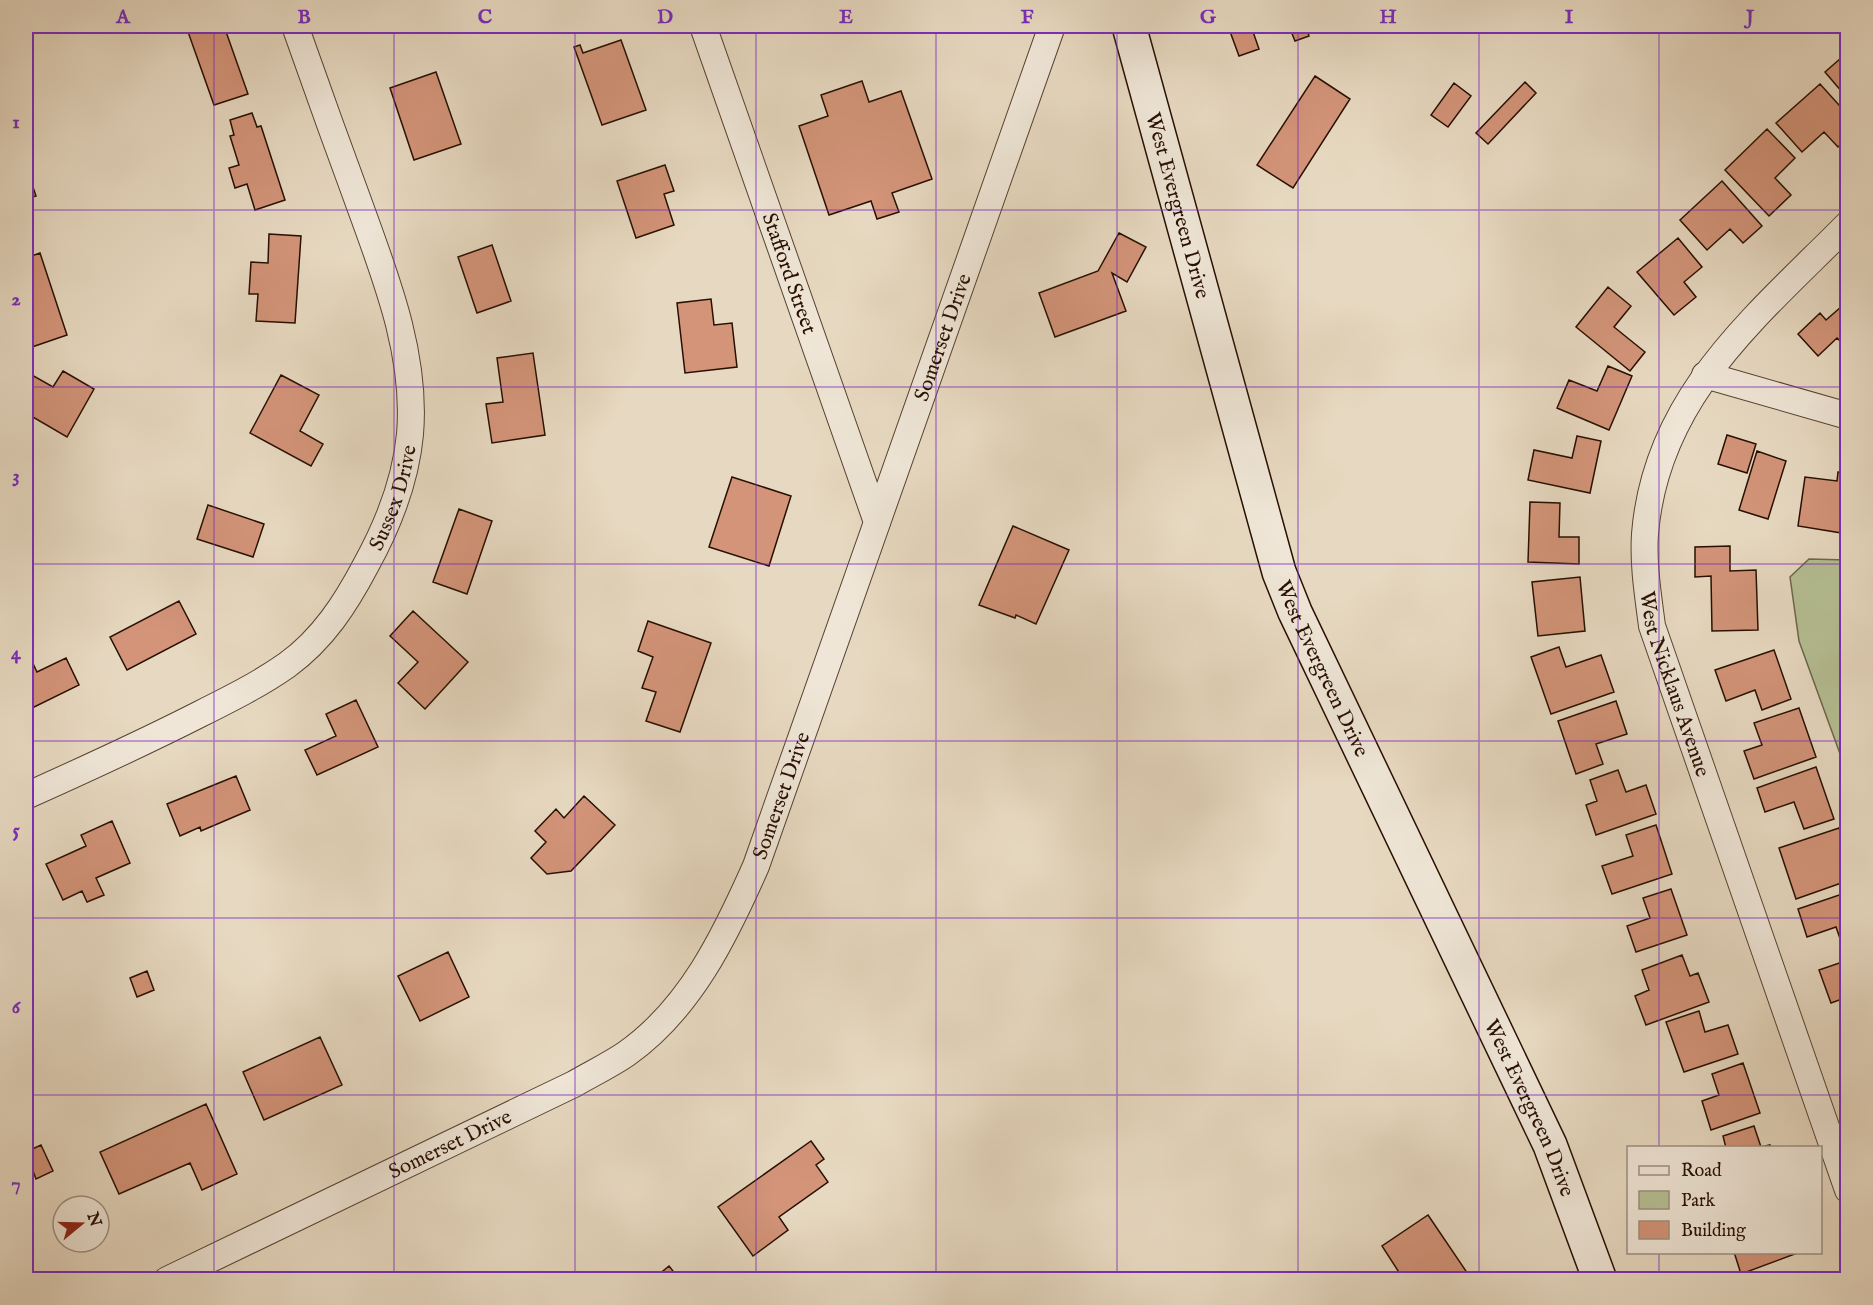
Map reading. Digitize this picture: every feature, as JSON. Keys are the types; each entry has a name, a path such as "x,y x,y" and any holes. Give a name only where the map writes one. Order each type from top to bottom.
{"street":[{"name":"Sussex Drive","path":"26,796 163,733 244,691 292,661 322,634 350,595 373,553 393,507 406,459 410,433 411,407 405,354 386,279 295,26"},
{"name":"Stafford Street","path":"703,26 878,522"},
{"name":"Somerset Drive","path":"167,1280 574,1084 625,1055 668,1016 687,993 719,945 756,866 1052,26"},
{"name":"West Evergreen Drive","path":"1129,26 1283,582 1295,612 1550,1145 1600,1280"},
{"name":"West Nicklaus Avenue","path":"1848,224 1737,337 1705,375 1683,407 1664,447 1652,491 1645,535 1645,580 1652,626 1848,1190"},
{"path":"1705,375 1848,416"}],"green space":[{"path":"1809,559 1847,560 1847,773 1799,641 1790,577"}],"building":[{"path":"197,26 224,26 248,94 214,105 187,29"},
{"path":"1228,26 1251,26 1259,49 1239,56"},
{"path":"1289,26 1306,26 1309,36 1295,41"},
{"path":"621,40 646,110 602,125 574,47 580,45 583,53"},
{"path":"1848,52 1848,99 1825,72"},
{"path":"436,72 461,144 414,160 390,88"},
{"path":"1315,76 1350,99 1293,188 1257,165"},
{"path":"862,81 869,102 901,91 932,179 892,193 899,212 877,219 871,201 829,215 799,126 828,116 821,95"},
{"path":"1525,82 1536,93 1488,144 1476,133"},
{"path":"1454,83 1471,96 1448,127 1431,115"},
{"path":"1820,84 1848,115 1848,138 1838,147 1824,132 1802,152 1776,123"},
{"path":"252,113 257,127 261,126 285,200 255,210 247,184 235,188 229,168 239,165 230,136 234,135 230,120"},
{"path":"1767,129 1795,158 1775,178 1791,195 1769,216 1725,170"},
{"path":"665,165 674,191 664,194 674,225 636,238 617,181"},
{"path":"26,166 36,196 26,199"},
{"path":"1722,181 1762,226 1743,243 1730,229 1707,250 1680,220"},
{"path":"1119,233 1146,247 1127,282 1112,273 1126,311 1055,337 1039,293 1098,271"},
{"path":"269,234 301,236 295,323 256,321 258,294 249,294 251,262 268,263"},
{"path":"1678,238 1702,267 1684,282 1696,297 1674,315 1637,272"},
{"path":"492,245 511,301 477,313 458,257"},
{"path":"40,253 67,335 32,347 26,327 26,258"},
{"path":"1608,287 1631,306 1614,327 1645,352 1630,371 1576,327"},
{"path":"711,299 714,325 732,323 737,367 685,373 677,303"},
{"path":"1848,301 1848,349 1837,338 1818,356 1798,334 1820,313 1826,320"},
{"path":"533,353 545,435 492,443 486,404 503,402 497,358"},
{"path":"1608,366 1632,376 1609,430 1557,408 1569,380 1597,391"},
{"path":"63,371 94,389 67,437 26,413 26,387 32,375 53,387"},
{"path":"281,375 319,395 300,431 323,444 311,466 250,433"},
{"path":"1727,435 1756,444 1747,473 1718,464"},
{"path":"1577,436 1601,441 1590,493 1528,480 1534,450 1572,458"},
{"path":"1757,451 1786,461 1768,519 1739,510"},
{"path":"1838,472 1848,473 1848,534 1798,526 1805,477 1837,481"},
{"path":"732,477 791,496 769,566 709,547"},
{"path":"1530,502 1560,503 1559,537 1579,537 1579,564 1528,562"},
{"path":"208,505 264,524 253,557 197,539"},
{"path":"459,509 492,521 467,594 433,582"},
{"path":"1013,526 1069,550 1036,624 1016,615 1015,618 979,605"},
{"path":"1730,546 1730,571 1756,570 1758,630 1712,631 1711,576 1695,577 1695,547"},
{"path":"1580,577 1585,631 1538,636 1532,582"},
{"path":"179,601 196,634 127,670 110,637"},
{"path":"413,611 468,662 425,709 398,683 418,662 390,636"},
{"path":"648,621 711,643 680,732 646,721 656,692 642,688 653,657 638,651"},
{"path":"1559,647 1566,667 1601,655 1614,692 1551,714 1531,657"},
{"path":"1774,650 1791,699 1762,710 1755,690 1726,701 1715,670"},
{"path":"28,653 37,672 66,658 79,685 26,711"},
{"path":"356,700 378,747 317,775 305,750 336,736 326,714"},
{"path":"1616,701 1627,734 1596,744 1603,764 1576,774 1558,721"},
{"path":"1799,708 1816,757 1754,779 1744,751 1762,745 1754,723"},
{"path":"1816,767 1834,819 1804,829 1794,802 1765,812 1757,788"},
{"path":"1618,770 1626,792 1646,785 1656,814 1596,835 1586,805 1597,801 1590,780"},
{"path":"236,776 250,810 201,831 200,827 180,836 167,804"},
{"path":"584,796 615,825 571,871 547,874 531,858 546,842 535,831 556,809 564,818"},
{"path":"112,821 130,863 96,878 104,895 87,902 82,891 63,900 46,864 86,846 81,835"},
{"path":"1656,825 1672,874 1612,894 1602,866 1633,856 1626,835"},
{"path":"1839,828 1848,855 1840,859 1847,881 1796,899 1779,848"},
{"path":"1671,889 1687,935 1636,952 1627,926 1650,918 1643,898"},
{"path":"1848,892 1848,948 1844,950 1836,927 1807,937 1798,909"},
{"path":"448,952 469,997 420,1021 398,976"},
{"path":"1682,955 1690,976 1698,973 1709,1002 1646,1025 1635,996 1649,990 1642,970"},
{"path":"1848,960 1848,1014 1842,999 1831,1003 1819,970"},
{"path":"147,971 154,990 137,997 130,978"},
{"path":"1699,1011 1705,1032 1728,1025 1738,1054 1684,1072 1666,1022"},
{"path":"320,1037 342,1085 264,1120 243,1072"},
{"path":"1743,1063 1760,1113 1711,1130 1702,1101 1719,1095 1712,1074"},
{"path":"206,1104 237,1174 202,1190 190,1163 119,1194 100,1152"},
{"path":"1754,1126 1761,1146 1726,1146 1723,1136"},
{"path":"811,1141 824,1159 816,1165 828,1182 779,1217 788,1230 753,1256 718,1207"},
{"path":"41,1145 53,1171 36,1179 26,1152"},
{"path":"1428,1215 1472,1280 1404,1280 1382,1246"},
{"path":"1735,1254 1795,1254 1741,1274"},
{"path":"669,1266 680,1280 652,1280"}]}
